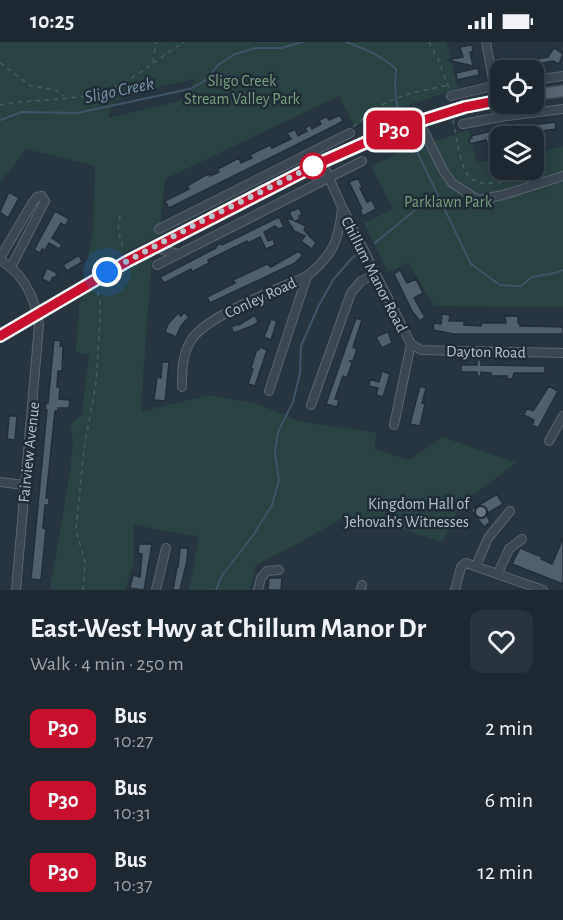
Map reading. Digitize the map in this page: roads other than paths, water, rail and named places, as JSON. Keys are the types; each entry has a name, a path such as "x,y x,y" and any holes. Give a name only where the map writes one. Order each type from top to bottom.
{"main road":[{"path":"544,94 563,91"},
{"path":"0,336 164,241 327,159 398,128 490,102"}],"street":[{"path":"486,42 491,60"},
{"path":"544,79 563,76"},
{"path":"451,96 490,87"},
{"path":"463,124 563,109"},
{"path":"417,122 452,183 478,200 503,195 563,176"},
{"path":"159,229 350,133"},
{"name":"Chillum Manor Road","path":"327,144 329,178 411,344 394,425"},
{"path":"157,265 362,161"},
{"path":"42,196 45,201 11,267 0,259 33,202 37,197 42,196"},
{"name":"Conley Road","path":"182,387 187,348 193,337 214,319 307,276 334,247 342,207"},
{"path":"164,241 173,222"},
{"path":"150,249 157,248 178,254"},
{"name":"Fairview Avenue","path":"11,267 30,292 37,314 39,339 24,485 17,590"},
{"path":"311,405 351,293 362,281 375,275"},
{"path":"269,391 307,276"},
{"name":"Dayton Road","path":"411,344 421,350 563,353"},
{"path":"549,441 563,416"},
{"path":"0,482 24,485"},
{"path":"476,566 488,538 510,511"},
{"path":"498,573 509,549 522,538"},
{"path":"156,590 166,548"},
{"path":"455,590 460,570 464,564 498,573 543,590"},
{"path":"258,590 261,578 267,571 279,570"}],"waterway":[{"name":"Sligo Creek","path":"0,120 22,112 77,113 190,89 206,80 218,65 235,54 256,48 281,48 303,42"},
{"name":"Sligo Creek","path":"346,42 379,56 396,69 396,97 404,124"},
{"name":"Sligo Creek","path":"406,129 471,264 500,285 521,286 532,277 563,270"},
{"path":"375,243 420,206 438,198"},
{"path":"216,590 221,577 254,534 272,505 279,480 275,452 278,432 293,402 300,373 301,346 333,280 358,254"}],"place":[{"name":"Kingdom Hall of Jehovah’s Witnesses","path":"481,512"}],"park label":[{"name":"Sligo Creek Stream Valley Park","path":"242,89"},
{"name":"Parklawn Park","path":"448,201"}]}
